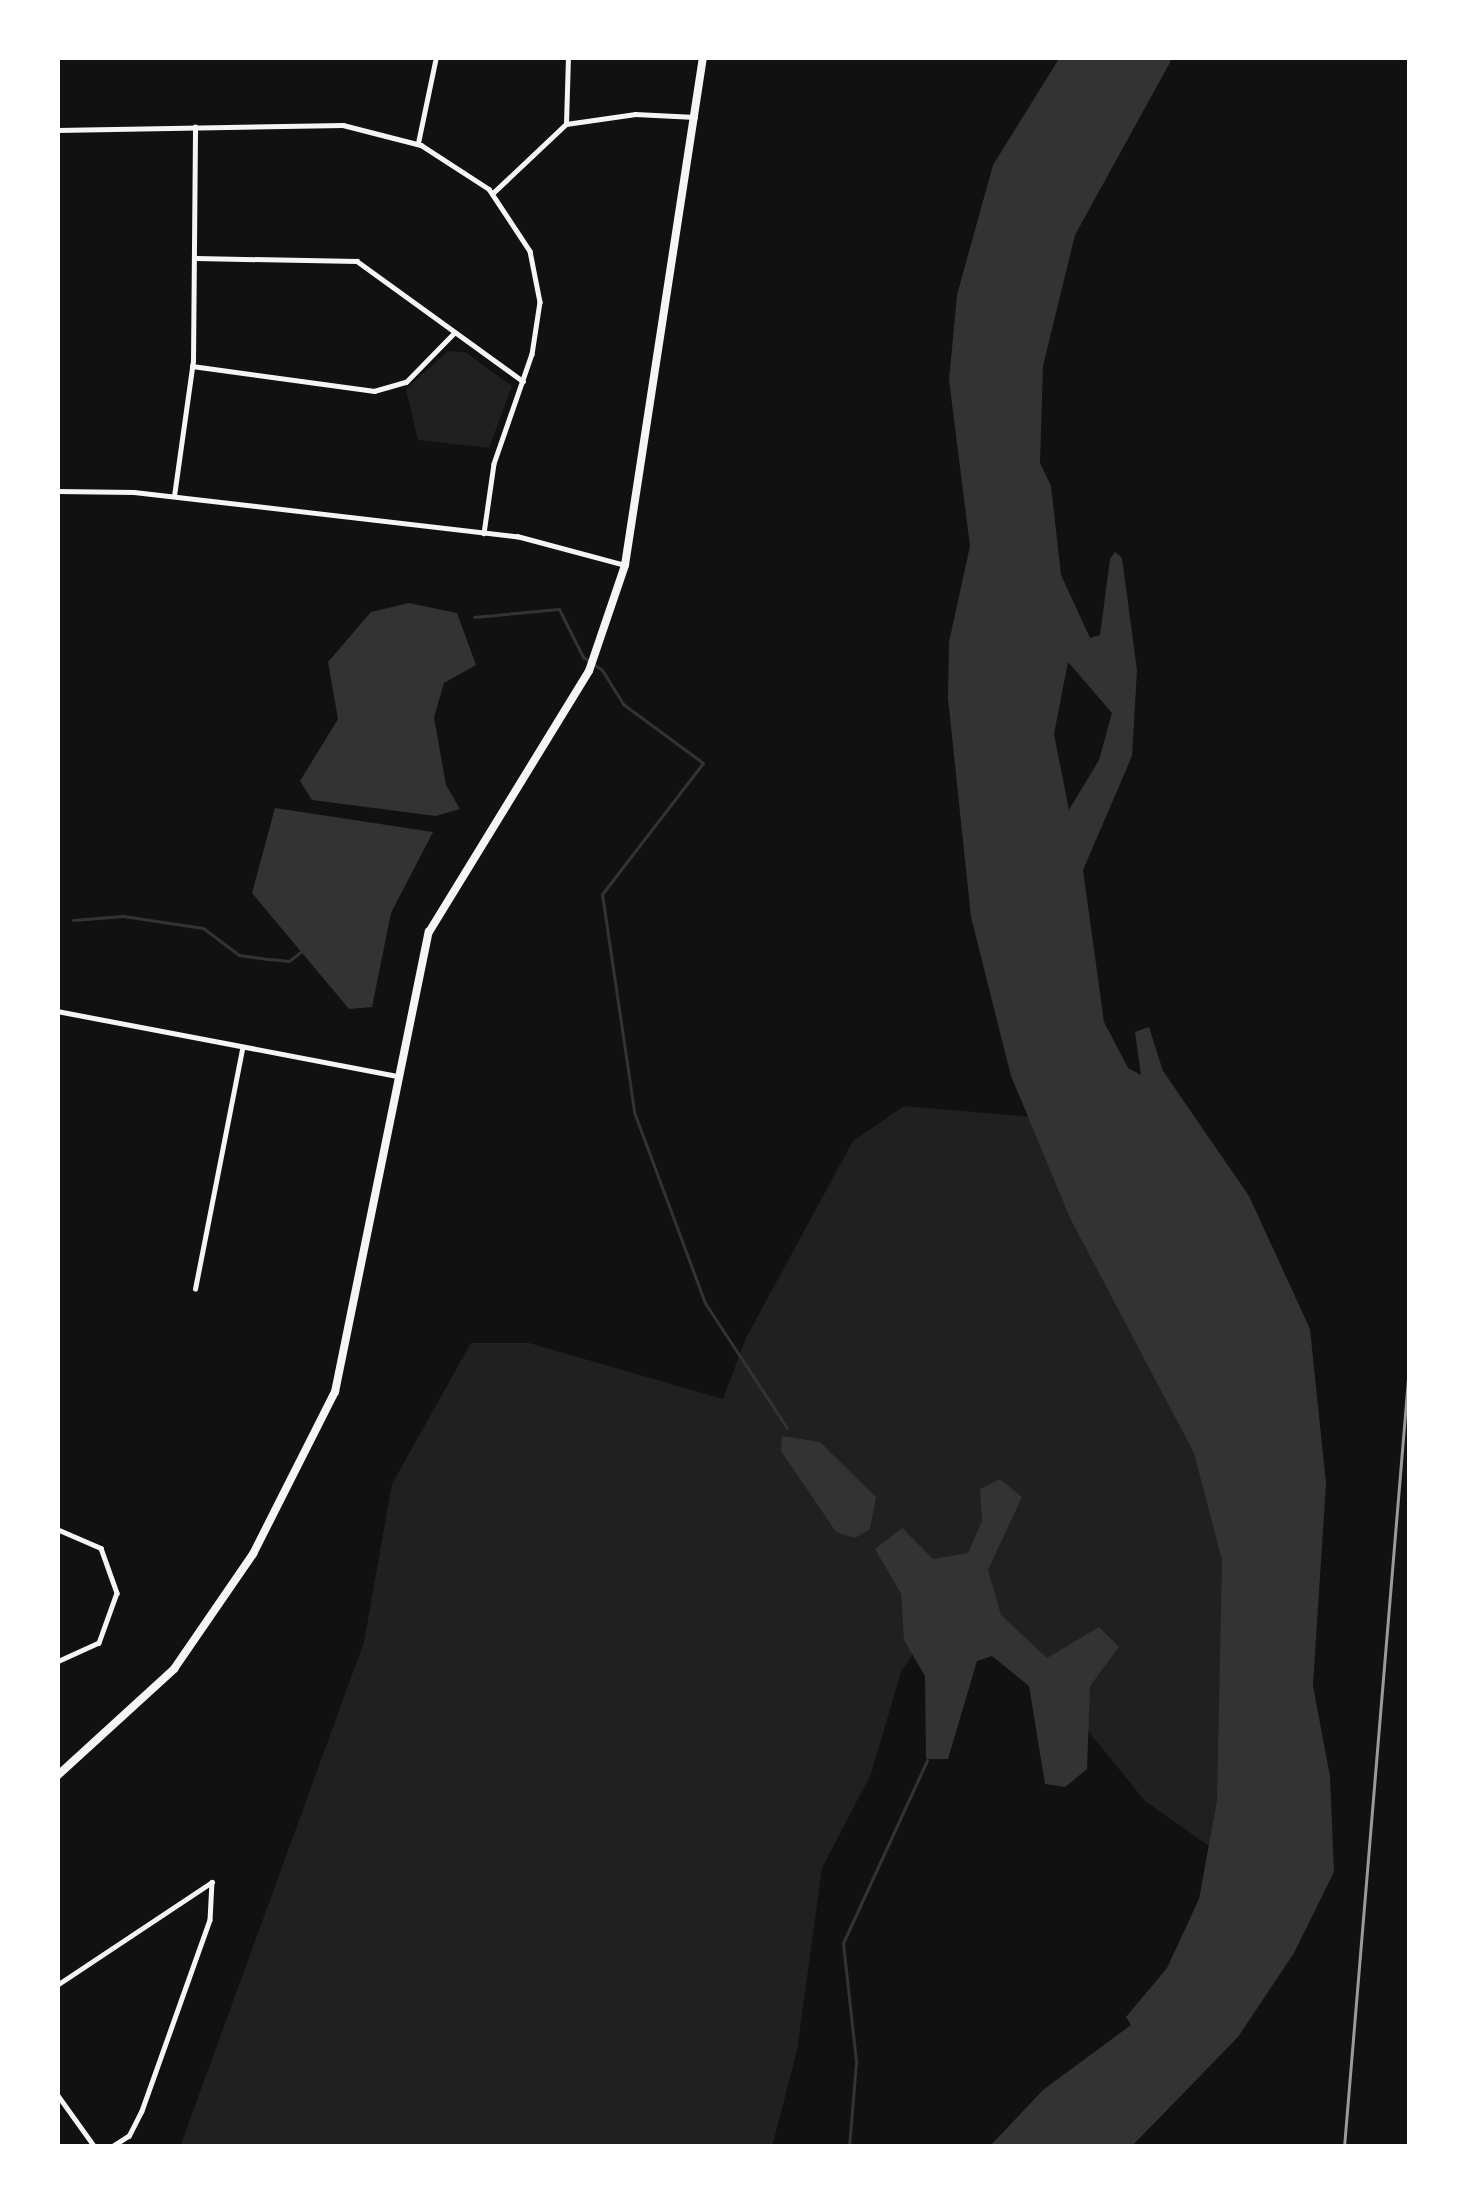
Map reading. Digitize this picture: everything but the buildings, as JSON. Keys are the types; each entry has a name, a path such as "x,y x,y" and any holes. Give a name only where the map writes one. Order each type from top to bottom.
{"main road":[{"path":"57,1776 174,1670 232,1588 335,1392 353,1321 398,1076 437,913 589,671 625,565 703,57"}],"street":[{"path":"418,143 436,57"},
{"path":"566,124 568,57"},
{"path":"492,194 566,124 635,114 695,117"},
{"path":"57,130 344,125 418,143 492,194 538,275 539,324 494,464 484,533"},
{"path":"174,496 192,366 195,127"},
{"path":"194,258 345,258 386,276 454,333 523,381"},
{"path":"192,366 374,391 406,382 454,333"},
{"path":"57,491 174,496 484,533 625,565"},
{"path":"57,1011 242,1050 398,1076"},
{"path":"195,1288 242,1050"},
{"path":"57,1529 100,1548 117,1593 99,1643 57,1662"},
{"path":"57,1985 212,1882 210,1920 142,2111 129,2136 112,2147"},
{"path":"57,2093 95,2147"}],"shaded area":[{"path":"1060,57 1173,57 1075,235 1043,366 1040,463 1051,486 1061,575 1090,638 1100,635 1110,559 1115,552 1122,558 1137,670 1132,756 1083,870 1104,1022 1128,1068 1141,1075 1135,1032 1149,1027 1163,1071 1249,1196 1310,1329 1326,1483 1313,1686 1330,1776 1334,1872 1294,1953 1238,2037 1131,2147 989,2147 1043,2090 1131,2025 1126,2017 1167,1968 1199,1899 1217,1801 1222,1560 1194,1453 1070,1218 1011,1076 971,917 948,698 949,642 970,546 949,380 957,295 993,165","holes":["1068,662 1112,713 1099,760 1069,810 1054,734"]},
{"path":"448,351 465,352 512,386 489,448 418,440 406,389"},
{"path":"409,603 457,613 476,665 444,683 434,717 446,785 460,809 436,816 312,800 300,781 338,719 328,662 371,612"},
{"path":"275,808 433,832 391,913 372,1007 349,1009 252,893"},
{"path":"904,1106 1034,1117 1227,1510 1219,1853 1145,1801 1037,1668 936,1618 901,1672 871,1774 822,1868 797,2050 772,2147 180,2147 364,1642 392,1484 471,1343 529,1343 723,1399 746,1338 853,1141"},
{"path":"782,1436 820,1442 876,1497 870,1529 855,1538 836,1532 781,1451"},
{"path":"1000,1479 1022,1497 988,1570 1001,1615 1047,1658 1099,1627 1119,1647 1090,1686 1087,1769 1065,1787 1045,1784 1029,1686 992,1656 977,1661 948,1759 926,1759 925,1676 904,1640 901,1594 875,1549 902,1528 933,1559 968,1553 982,1521 980,1489"}],"waterway":[{"path":"474,617 559,609 583,657 602,670 623,704 703,763 602,894 634,1112 705,1303 787,1428"},
{"path":"73,920 123,916 203,928 239,955 269,959 289,961 303,950"},
{"path":"849,2147 856,2061 843,1943 927,1760"}],"railway":[{"path":"1344,2147 1410,1354"}]}
